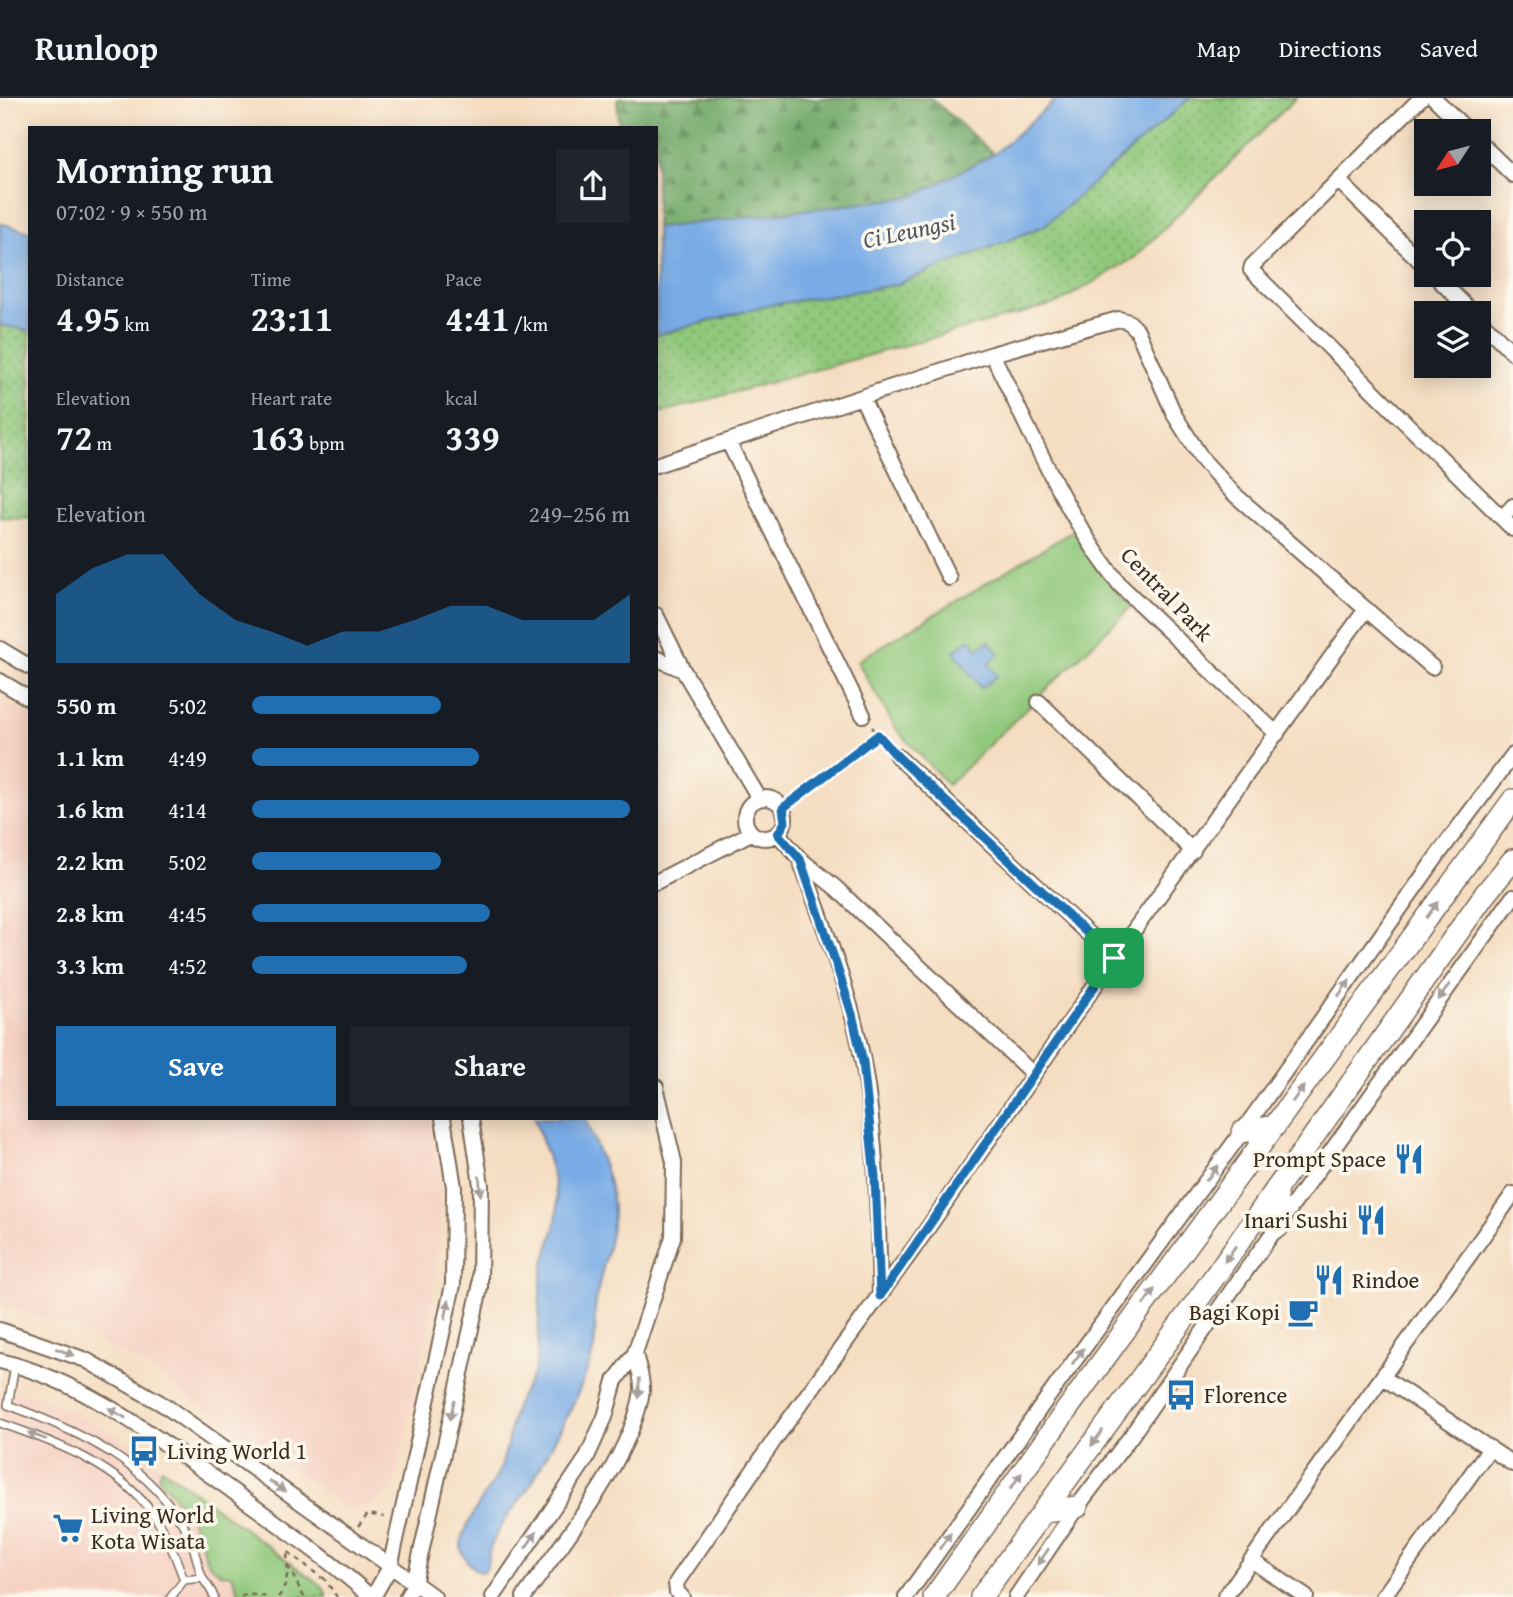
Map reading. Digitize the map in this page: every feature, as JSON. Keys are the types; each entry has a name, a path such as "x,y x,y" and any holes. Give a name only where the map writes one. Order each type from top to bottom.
{"street":[{"path":"1421,98 1252,266 1253,273 1513,529"},
{"path":"1434,98 1456,119"},
{"path":"1491,154 1513,175"},
{"path":"1338,180 1414,255"},
{"path":"1446,287 1461,301"},
{"path":"658,464 992,354 1119,319 1129,322 1137,330 1175,416 1202,458 1234,494 1432,667"},
{"path":"1491,331 1513,353"},
{"name":"Central Park","path":"992,354 1078,524 1112,575 1277,734"},
{"path":"862,398 949,578"},
{"path":"729,443 863,715"},
{"path":"1502,518 1513,506"},
{"path":"682,1597 677,1592 676,1583 775,1438 880,1296 1114,958 1366,609"},
{"path":"658,619 683,670 759,798"},
{"path":"0,649 28,666"},
{"path":"658,659 683,670"},
{"path":"0,681 28,698"},
{"path":"1039,702 1193,851"},
{"path":"906,1597 1055,1387 1242,1132 1440,852 1513,755"},
{"path":"897,756 1114,958"},
{"path":"759,798 773,799 783,808 785,822 778,834 764,838 751,833 745,821 748,807 759,798"},
{"path":"934,1597 1063,1415 1513,800"},
{"path":"658,881 751,833"},
{"path":"778,834 800,859 836,888 1034,1074"},
{"path":"800,859 844,989 863,1062 875,1177 880,1296"},
{"path":"981,1597 1485,894 1513,860"},
{"path":"1016,1597 1077,1507 1131,1436 1513,897"},
{"path":"493,1597 586,1459 604,1417 615,1381 635,1353 673,1237 674,1162 658,1095"},
{"path":"0,1361 73,1388 147,1431 332,1562 372,1597 390,1567 453,1285 454,1187 443,1120"},
{"path":"411,1591 480,1288 481,1185 471,1120"},
{"path":"1242,1132 1275,1126"},
{"path":"1276,1189 1278,1227"},
{"path":"1225,1597 1513,1194"},
{"path":"0,1330 86,1360 164,1405 390,1567 411,1591 434,1597"},
{"path":"524,1597 608,1476 630,1432 642,1389 635,1353"},
{"path":"1384,1378 1513,1464"},
{"path":"1384,1597 1490,1448"},
{"path":"1044,1511 1077,1507"},
{"path":"1251,1560 1306,1597"}],"lane":[{"path":"0,1412 8,1405 15,1365"},
{"path":"8,1405 52,1421 94,1441 135,1469 167,1500 191,1539 202,1578 211,1588 214,1597"},
{"path":"0,1423 43,1438 83,1457 123,1483 154,1514 173,1547 184,1580"},
{"path":"171,1597 184,1580 202,1578"}],"path":[{"path":"863,715 897,756"},
{"path":"783,808 878,735"},
{"path":"350,1537 368,1514 401,1520"},
{"path":"278,1597 283,1592 288,1566 287,1551 322,1578"},
{"path":"288,1566 304,1597"},
{"path":"241,1597 247,1594 268,1597"}],"shaded area":[{"path":"0,697 28,714 28,1120 430,1120 440,1174 439,1245 429,1325 393,1491 370,1507 346,1507 144,1366 70,1326 0,1304"},
{"path":"0,1386 48,1400 121,1438 323,1587 327,1597 0,1597"}],"green space":[{"path":"931,98 994,154 912,197 658,228 658,126 619,126 617,100"},
{"path":"1190,98 1296,98 1134,258 1058,303 658,413 658,334 770,305 895,285 1044,226"},
{"path":"0,325 28,331 28,518 0,517"},
{"path":"1078,528 1116,589 1132,606 948,785 896,729 857,661"},
{"path":"162,1468 323,1587 327,1597 240,1597 232,1575 221,1574 208,1563 192,1521 158,1476"}],"water":[{"name":"Ci Leungsi","path":"1058,98 1190,98 1044,226 895,285 770,305 658,334 658,228 912,197 994,154"},
{"path":"0,223 28,231 28,331 0,325"},
{"path":"970,639 978,649 989,641 999,655 988,663 997,676 981,688 954,651"},
{"path":"535,1120 586,1120 610,1187 612,1221 596,1300 595,1342 584,1380 568,1415 534,1479 492,1543 487,1568 483,1573 466,1560 461,1545 469,1521 500,1469 515,1410 535,1369 541,1280 557,1214 552,1172"}],"place":[{"name":"Prompt Space","path":"1409,1159"},
{"name":"Inari Sushi","path":"1371,1220"},
{"name":"Rindoe","path":"1329,1280"},
{"name":"Bagi Kopi","path":"1303,1312"},
{"name":"Florence","path":"1181,1395"},
{"name":"Living World 1","path":"144,1451"},
{"name":"Living World Kota Wisata","path":"68,1528"}],"route":[{"path":"878,735 897,756 1114,958 880,1296 875,1177 863,1062 852,1014 800,859 778,834 785,822 783,808 878,735"}]}
